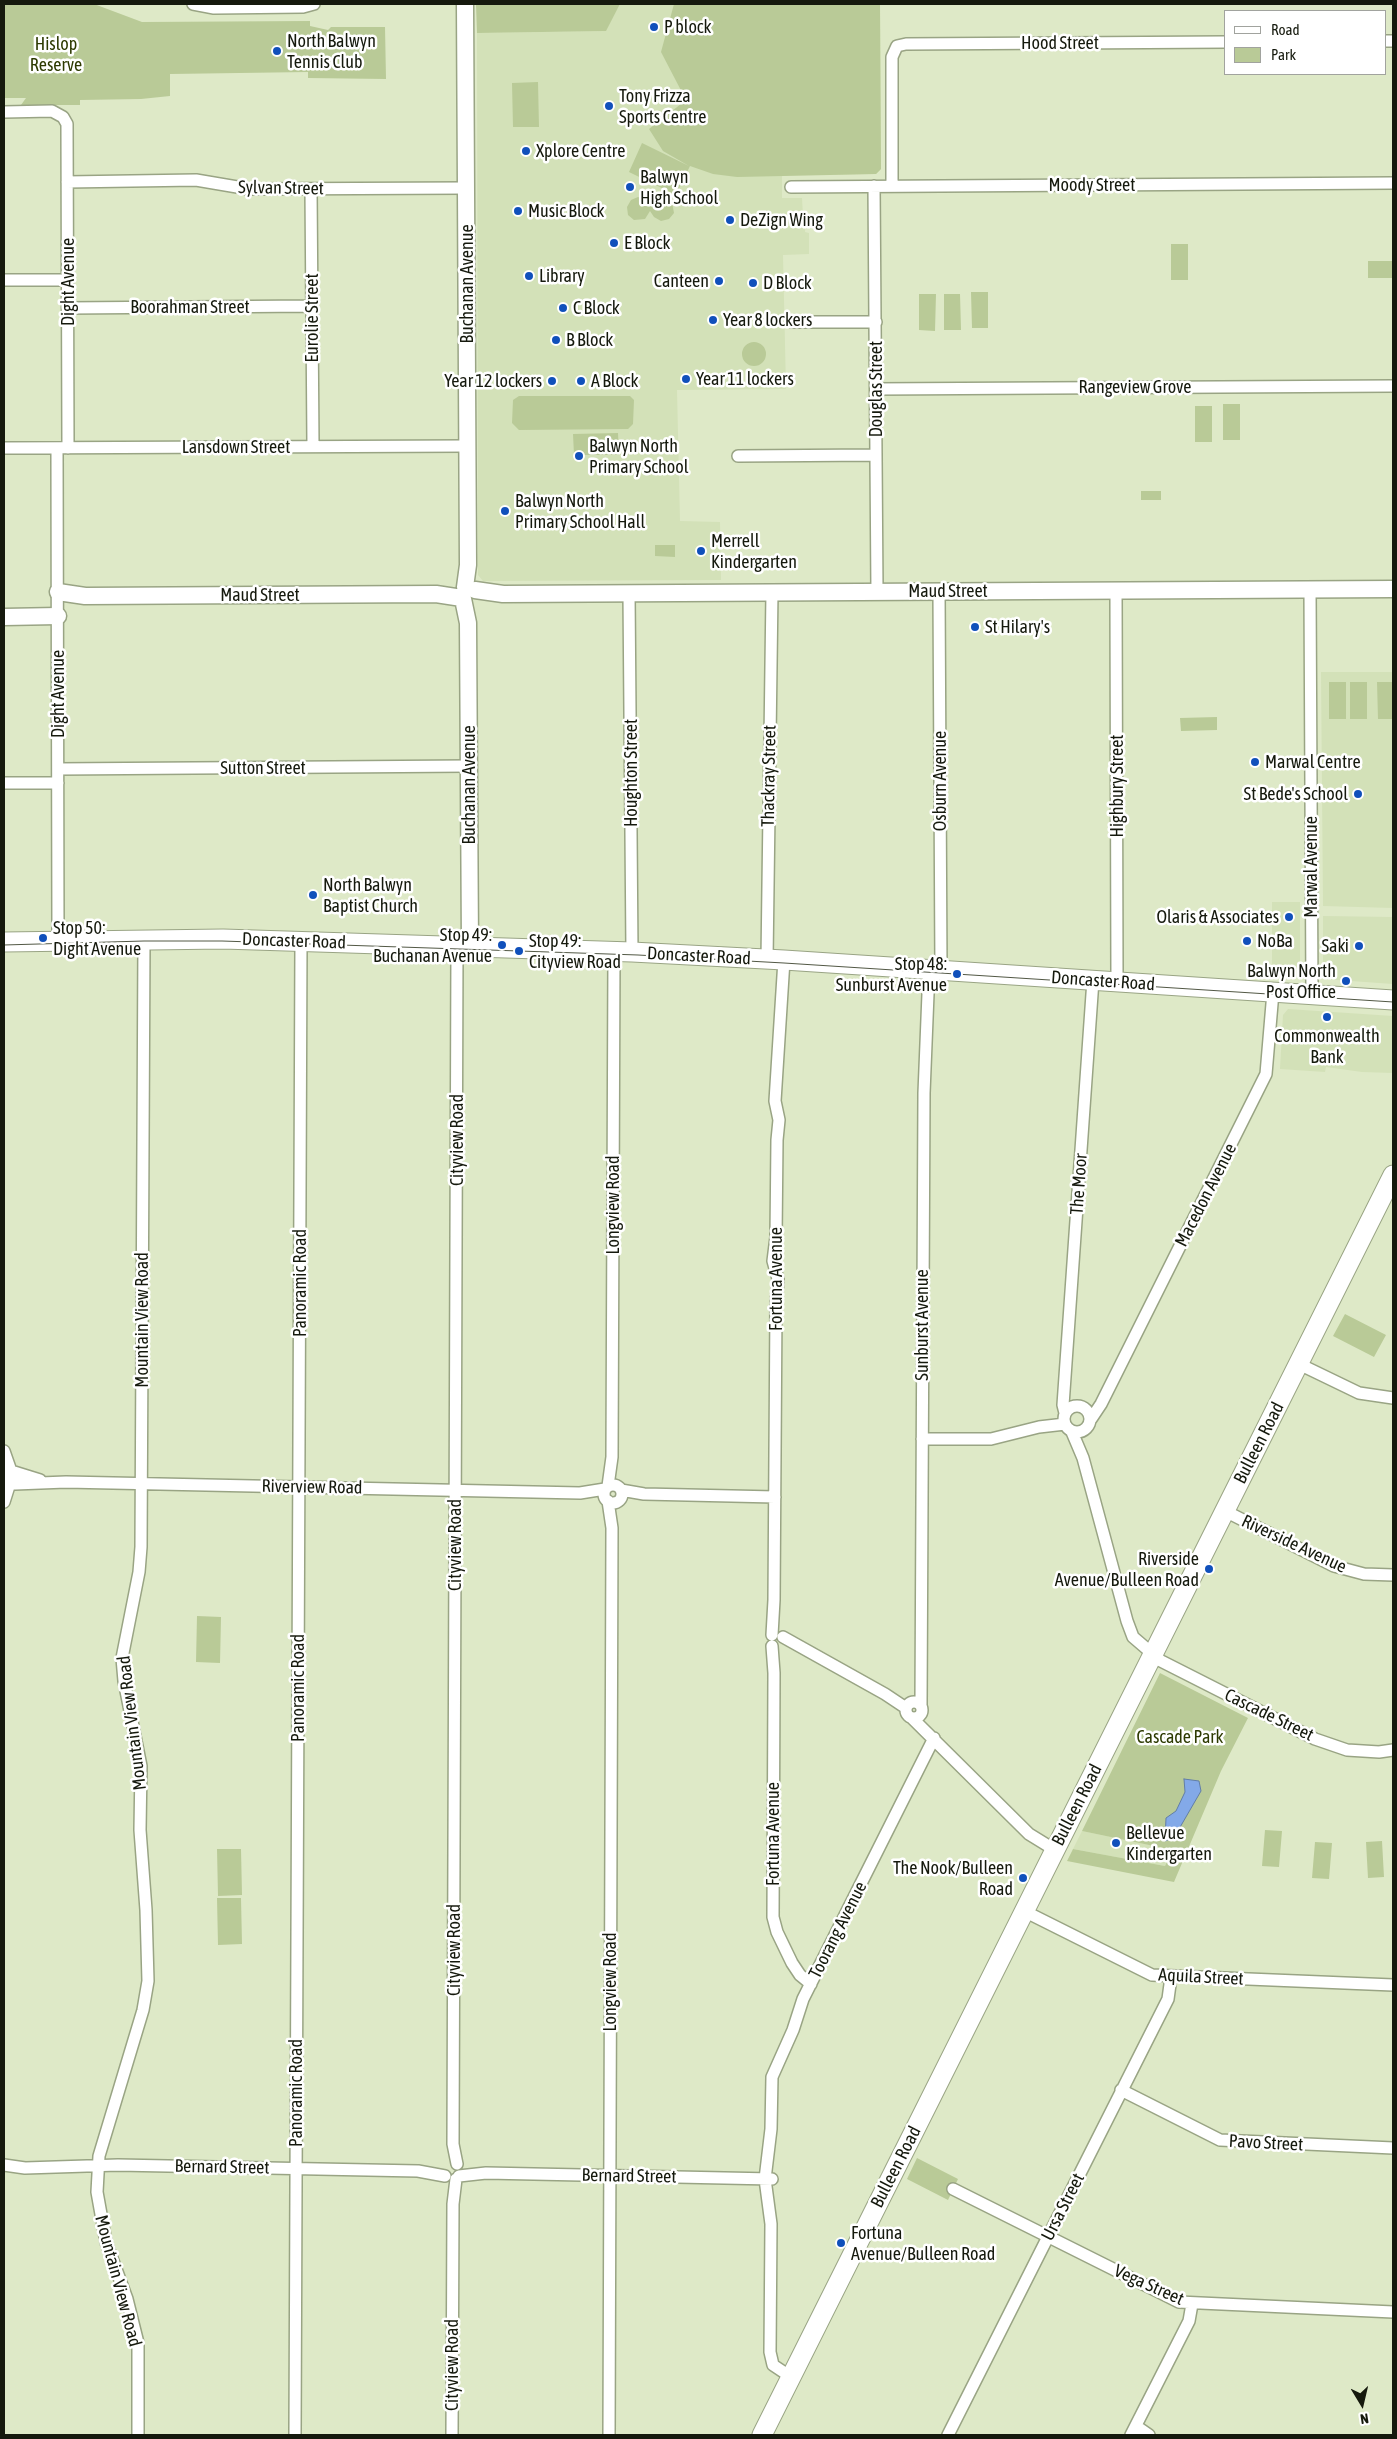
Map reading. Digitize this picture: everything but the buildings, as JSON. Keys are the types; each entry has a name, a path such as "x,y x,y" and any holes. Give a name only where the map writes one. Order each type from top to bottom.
{"main road":[{"name":"Doncaster Road","path":"4,942 144,938 301,941 623,952 1393,1000"},
{"name":"Bulleen Road","path":"762,2435 1393,1175"}],"street":[{"path":"193,4 214,8 303,7 314,4"},
{"name":"Buchanan Avenue","path":"464,946 469,766 465,4"},
{"name":"Hood Street","path":"892,186 892,57 894,48 906,44 1224,42"},
{"name":"Dight Avenue","path":"4,112 52,111 63,117 67,129 68,308 58,603 58,940"},
{"name":"Sylvan Street","path":"68,182 196,180 243,189 466,188"},
{"name":"Moody Street","path":"791,187 1393,183"},
{"name":"Douglas Street","path":"874,186 877,592"},
{"name":"Eurolie Street","path":"311,189 313,446"},
{"path":"4,280 67,280"},
{"name":"Boorahman Street","path":"68,308 311,306"},
{"path":"792,322 876,322"},
{"name":"Rangeview Grove","path":"876,389 1393,386"},
{"name":"Lansdown Street","path":"4,448 467,446"},
{"path":"738,456 876,455"},
{"name":"Marwal Avenue","path":"1310,589 1312,994"},
{"name":"Maud Street","path":"4,616 84,596 1393,589"},
{"name":"Highbury Street","path":"1116,590 1118,982"},
{"name":"Osburn Avenue","path":"935,970 939,591"},
{"name":"Thackray Street","path":"772,592 775,960"},
{"name":"Houghton Street","path":"623,952 629,593"},
{"name":"Sutton Street","path":"58,769 469,766"},
{"path":"4,783 58,783"},
{"name":"Mountain View Road","path":"138,2435 138,2343 127,2299 106,2242 98,2200 98,2165 102,2145 144,2004 148,1981 146,1910 140,1830 141,1766 122,1668 124,1645 141,1560 144,938"},
{"name":"Panoramic Road","path":"295,2435 301,941"},
{"name":"Cityview Road","path":"452,2435 455,1490 464,946"},
{"name":"Longview Road","path":"609,2435 612,1458 623,952"},
{"name":"Fortuna Avenue","path":"775,960 775,1101 779,1120 776,1140 776,1237 773,1261 778,1279 776,1305 774,1600 778,1640 774,1673 773,1917 777,1932 792,1963 800,1975 811,1984"},
{"name":"Sunburst Avenue","path":"914,1709 920,1681 924,1093 935,970"},
{"name":"The Moor","path":"1068,1418 1063,1405 1066,1387 1093,980"},
{"name":"Macedon Avenue","path":"1083,1458 1088,1419 1108,1390 1266,1074 1273,992"},
{"path":"1298,1364 1343,1387 1375,1397 1393,1398"},
{"path":"922,1439 991,1439 1068,1418 1080,1406 1088,1419 1080,1433 1068,1418"},
{"name":"Macedon Avenue","path":"1068,1418 1083,1458 1129,1630 1133,1637 1153,1654"},
{"path":"4,1451 7,1477 4,1502"},
{"name":"Riverview Road","path":"7,1477 44,1481 775,1497"},
{"name":"Riverside Avenue","path":"1225,1511 1334,1566 1364,1574 1393,1575"},
{"path":"778,1640 807,1652 914,1709 934,1738 1030,1834 1054,1850"},
{"name":"Cascade Street","path":"1153,1654 1164,1663 1323,1742 1347,1750 1361,1752 1393,1750"},
{"name":"Toorang Avenue","path":"791,2377 776,2368 771,2358 771,2224 774,2202 769,2179 774,2154 771,2129 774,2071 811,1984 934,1738"},
{"name":"Aquila Street","path":"1024,1911 1146,1972 1171,1976 1393,1985"},
{"name":"Ursa Street","path":"948,2435 1168,1999 1171,1976"},
{"name":"Pavo Street","path":"1121,2090 1220,2140 1393,2148"},
{"name":"Bernard Street","path":"4,2165 25,2168"},
{"name":"Bernard Street","path":"4,2171 25,2168 98,2165 769,2179"},
{"name":"Vega Street","path":"952,2189 1173,2299 1192,2304 1393,2312"},
{"path":"1149,2435 1133,2433 1189,2321 1192,2304"}],"shaded area":[{"name":"Balwyn High School","path":"620,4 880,4 881,169 876,174 782,175 782,198 802,198 803,216 806,216 805,232 809,233 809,254 783,255 786,389 677,390 680,521 720,522 721,580 483,581 478,575 477,33 605,31"},
{"name":"St Bede's School","path":"1321,672 1393,672 1393,908 1323,906"},
{"path":"1272,902 1300,902 1300,978 1272,976"},
{"path":"1323,916 1393,917 1393,984 1323,979"},
{"path":"1288,1009 1393,1016 1393,1073 1362,1072 1326,1067 1325,1072 1280,1069 1283,1015"},
{"path":"1082,1831 1174,1850 1165,1866 1073,1849"}],"green space":[{"name":"Hislop Reserve","path":"4,4 94,4 142,22 310,21 310,26 328,30 331,27 385,27 386,79 308,78 308,72 170,74 170,96 141,99 80,100 80,105 21,105 26,98 4,98"},
{"path":"476,4 620,4 606,31 477,33"},
{"path":"674,4 880,4 881,169 876,174 737,177 713,174 690,166 676,195 629,172 642,143 689,166 663,151 649,129 686,100 661,52"},
{"path":"538,82 539,127 513,127 512,83"},
{"path":"638,197 645,199 650,207 655,200 666,197 672,202 674,213 669,219 661,221 654,217 650,211 645,219 634,220 628,215 627,207 631,200"},
{"path":"1171,244 1188,244 1188,280 1171,280"},
{"path":"1368,261 1393,261 1393,278 1368,278"},
{"path":"971,292 988,292 988,328 972,328"},
{"path":"919,294 936,294 935,331 919,330"},
{"path":"944,294 960,294 961,330 944,330"},
{"path":"754,342 759,343 765,349 765,359 759,365 754,366 749,365 743,359 742,354 743,349 749,343"},
{"path":"519,396 630,396 634,400 633,424 628,429 519,430 512,423 513,400"},
{"path":"1223,404 1240,404 1240,440 1223,440"},
{"path":"1195,406 1212,406 1212,442 1195,442"},
{"path":"618,433 619,455 574,455 573,434"},
{"path":"1141,491 1161,491 1161,500 1141,500"},
{"path":"655,545 675,545 675,557 655,556"},
{"path":"1329,682 1346,682 1346,719 1329,719"},
{"path":"1350,682 1367,682 1367,719 1350,719"},
{"path":"1377,682 1393,682 1393,719 1378,719"},
{"path":"1217,717 1217,730 1181,731 1180,718"},
{"path":"1345,1314 1386,1335 1374,1357 1333,1336"},
{"path":"197,1616 221,1617 220,1663 196,1662"},
{"name":"Cascade Park","path":"1160,1673 1248,1718 1221,1771 1174,1882 1067,1861 1073,1849 1165,1866 1173,1850 1082,1831"},
{"path":"1265,1830 1282,1831 1279,1867 1262,1866"},
{"path":"1382,1841 1384,1877 1368,1878 1366,1842"},
{"path":"1315,1842 1332,1843 1329,1879 1312,1878"},
{"path":"217,1849 241,1849 242,1895 218,1896"},
{"path":"217,1898 241,1898 242,1944 218,1945"},
{"path":"917,2158 958,2179 948,2200 907,2179"}],"water":[{"path":"1184,1779 1199,1781 1201,1791 1179,1829 1170,1839 1165,1841 1166,1818 1176,1811 1185,1792"}],"tram line":[{"path":"4,945 222,941 638,955 1393,1002"}],"place":[{"name":"P block","path":"654,27"},
{"name":"North Balwyn Tennis Club","path":"277,51"},
{"name":"Tony Frizza Sports Centre","path":"609,106"},
{"name":"Xplore Centre","path":"526,151"},
{"name":"Balwyn High School","path":"630,187"},
{"name":"Music Block","path":"518,211"},
{"name":"DeZign Wing","path":"730,220"},
{"name":"E Block","path":"614,243"},
{"name":"Library","path":"529,276"},
{"name":"Canteen","path":"719,281"},
{"name":"D Block","path":"753,283"},
{"name":"C Block","path":"563,308"},
{"name":"Year 8 lockers","path":"713,320"},
{"name":"B Block","path":"556,340"},
{"name":"Year 11 lockers","path":"686,379"},
{"name":"Year 12 lockers","path":"552,381"},
{"name":"A Block","path":"581,381"},
{"name":"Balwyn North Primary School","path":"579,456"},
{"name":"Balwyn North Primary School Hall","path":"505,511"},
{"name":"Merrell Kindergarten","path":"701,551"},
{"name":"St Hilary's","path":"975,627"},
{"name":"Marwal Centre","path":"1255,762"},
{"name":"St Bede's School","path":"1358,794"},
{"name":"North Balwyn Baptist Church","path":"313,895"},
{"name":"Olaris & Associates","path":"1289,917"},
{"name":"Stop 50: Dight Avenue","path":"43,938"},
{"name":"NoBa","path":"1247,941"},
{"name":"Stop 49: Buchanan Avenue","path":"502,945"},
{"name":"Saki","path":"1359,946"},
{"name":"Stop 49: Cityview Road","path":"519,951"},
{"name":"Stop 48: Sunburst Avenue","path":"957,974"},
{"name":"Balwyn North Post Office","path":"1346,981"},
{"name":"Commonwealth Bank","path":"1327,1017"},
{"name":"Riverside Avenue/Bulleen Road","path":"1209,1569"},
{"name":"Bellevue Kindergarten","path":"1116,1843"},
{"name":"The Nook/Bulleen Road","path":"1023,1878"},
{"name":"Fortuna Avenue/Bulleen Road","path":"841,2243"}]}
